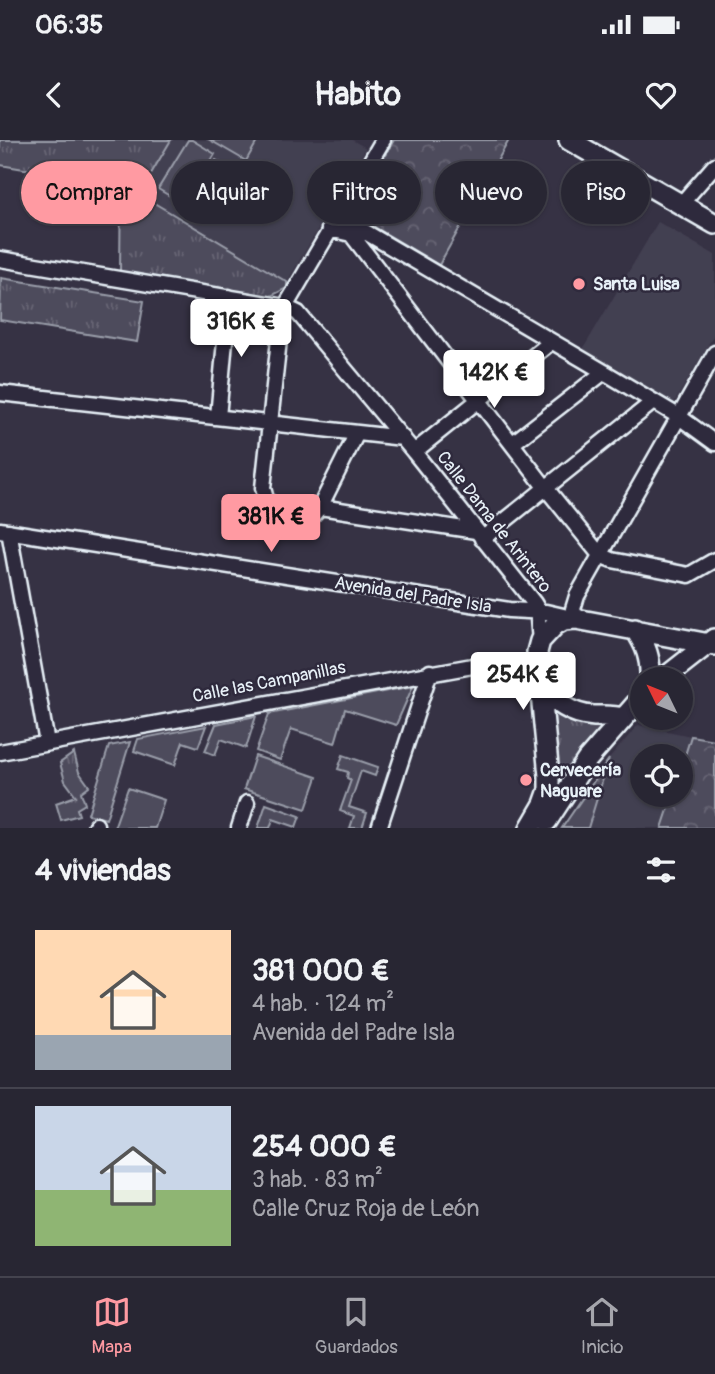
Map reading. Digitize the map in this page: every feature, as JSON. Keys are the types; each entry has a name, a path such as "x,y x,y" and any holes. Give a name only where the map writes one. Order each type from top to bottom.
{"main road":[{"path":"569,140 715,224"},
{"name":"Avenida del Padre Isla","path":"540,641 555,625 564,620 576,619 675,637 713,639"},
{"path":"635,629 646,646 650,667"},
{"path":"678,667 713,639"},
{"path":"530,828 548,790 550,776 537,652 540,641"},
{"path":"540,687 570,710 592,716 622,718"},
{"path":"542,828 577,773 630,710"}],"street":[{"path":"371,161 383,140"},
{"path":"681,204 715,165"},
{"path":"333,224 285,307 263,488 266,499 271,504 479,535 653,402"},
{"path":"351,224 678,416 715,443"},
{"path":"330,229 351,234 600,555 612,560 689,575 715,560"},
{"path":"383,276 389,262 400,254"},
{"name":"Calle Dama de Arintero","path":"0,259 285,307 298,313 403,438 534,603 538,613 540,641"},
{"path":"218,417 229,297"},
{"path":"414,452 551,342"},
{"path":"576,619 573,612 574,601 678,416 710,372 715,353"},
{"path":"513,443 604,372"},
{"path":"0,393 403,438"},
{"path":"315,512 357,433"},
{"path":"5,530 47,743"},
{"name":"Avenida del Padre Isla","path":"5,530 576,619"},
{"name":"Calle las Campanillas","path":"0,752 489,663 504,665 540,687"},
{"path":"379,828 430,672"},
{"path":"239,828 247,803"}],"shaded area":[{"path":"171,140 352,140 366,148 358,161 307,161 307,224 321,224 287,282 189,224 293,224 293,161 171,161 171,213 157,205 157,164"},
{"path":"658,222 715,255 715,333 674,403 583,349"},
{"path":"634,730 662,730 691,736 688,744 630,744 630,807 669,807 662,828 589,828 609,759"}],"green space":[{"path":"0,140 171,140 157,164 157,161 21,161 21,168 0,165"},
{"path":"188,140 215,154 211,161 175,161"},
{"path":"210,140 258,140 246,161"},
{"path":"394,140 509,140 497,161 435,161 435,224 462,224 439,265 370,224 421,224 421,161 382,161"},
{"path":"171,168 171,197 158,189"},
{"path":"157,205 171,213 171,224 189,224 287,282 287,288 269,297 120,272 120,224 157,224"},
{"path":"1,278 144,301 137,342 0,320"},
{"path":"413,686 396,725 345,709 335,743 291,729 280,760 256,751 269,714"},
{"path":"549,703 600,722 606,728 555,795"},
{"path":"256,716 246,748 221,739 215,755 205,751 216,724"},
{"path":"206,726 198,747 183,742 175,765 134,751 138,739"},
{"path":"691,736 715,740 715,828 662,828 669,807 693,807 693,744 688,744"},
{"path":"130,742 106,819 88,814 109,746"},
{"path":"74,753 79,772 89,786 81,792 85,804 77,809 79,815 61,820 56,803 76,796 65,781 60,763"},
{"path":"343,755 378,767 375,776 361,771 349,807 367,813 362,828 350,828 354,816 340,811 351,780 347,778 348,772 338,769"},
{"path":"255,756 317,777 306,809 244,789"},
{"path":"609,759 588,828 562,828"},
{"path":"128,788 164,800 155,828 114,828"},
{"path":"266,804 300,816 296,827 273,819 270,828 258,828"}],"place":[{"name":"Santa Luisa","path":"579,284"},
{"name":"Cervecería Naguare","path":"526,780"}]}
